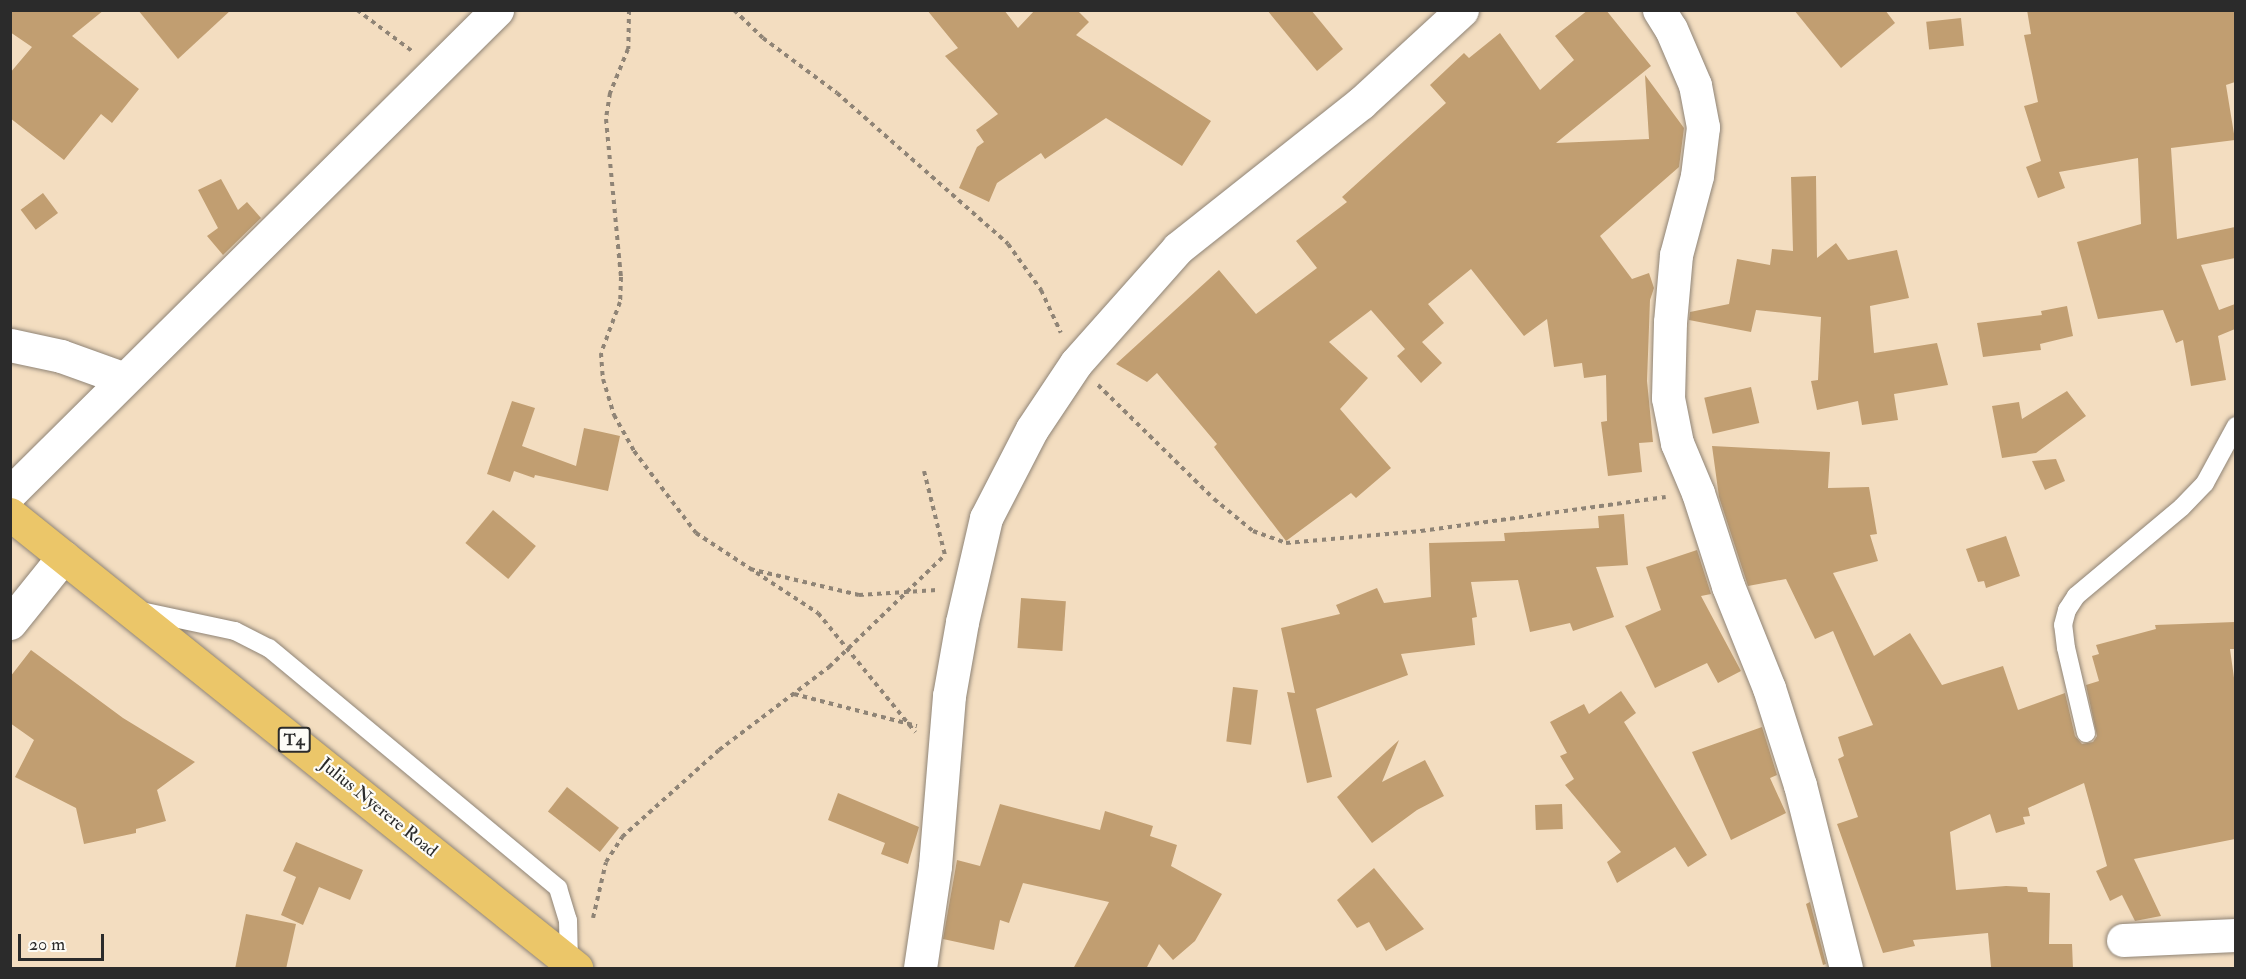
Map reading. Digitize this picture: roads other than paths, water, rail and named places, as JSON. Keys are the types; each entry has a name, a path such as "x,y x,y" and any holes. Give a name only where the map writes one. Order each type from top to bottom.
{"highway":[{"name":"Julius Nyerere Road","path":"10,514 571,960"}],"street":[{"path":"10,493 122,378 335,176 497,10"},
{"path":"920,969 946,748 949,696 962,581 986,519 1032,429 1076,363 1179,248 1360,103 1461,10"},
{"path":"1659,10 1671,29 1695,85 1703,127 1697,176 1676,255 1668,398 1677,443 1698,493 1728,586 1769,688 1800,785 1846,969"},
{"path":"10,345 61,356 122,378"},
{"path":"10,623 63,557"},
{"path":"2123,940 2235,935"}],"lane":[{"path":"2086,733 2066,648 2063,625 2067,610 2076,597 2182,507 2205,483 2235,426"},
{"path":"133,610 235,631 269,648 558,888 568,920 571,960"}]}
